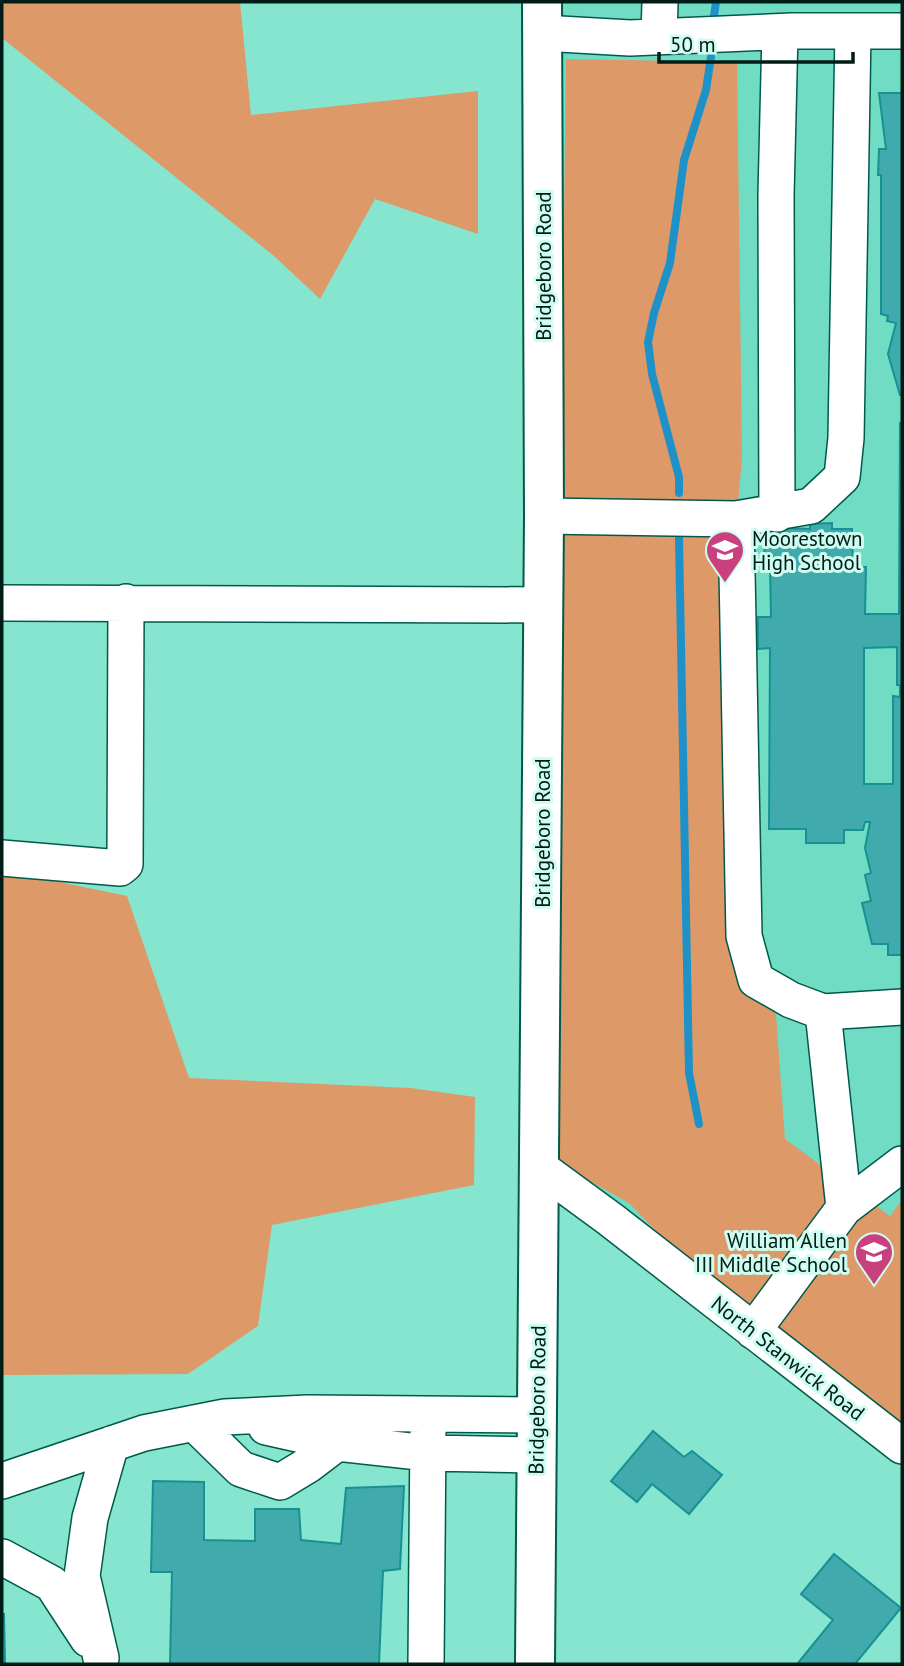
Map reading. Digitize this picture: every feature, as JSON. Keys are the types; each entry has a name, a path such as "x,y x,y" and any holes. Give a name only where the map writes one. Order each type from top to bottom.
{"main road":[{"name":"Bridgeboro Road","path":"535,1664 544,516 542,18"}],"street":[{"path":"659,37 660,2"},
{"path":"542,18 630,38 659,37 770,22 853,31 902,31"},
{"path":"770,22 776,195 777,513"},
{"path":"544,516 737,519 811,506 842,477 846,438 853,31"},
{"path":"737,519 744,936 756,980 791,1000 823,1012 902,1007"},
{"path":"2,858 120,868 125,864 126,602"},
{"path":"2,603 543,605"},
{"path":"823,1012 844,1208"},
{"path":"753,1331 844,1208 902,1164"},
{"name":"North Stanwick Road","path":"539,1167 902,1446"},
{"path":"209,1420 241,1469 280,1482 308,1465 335,1428 429,1414 537,1415"},
{"path":"426,1664 429,1414"},
{"path":"4,1475 144,1433 209,1420 335,1428 428,1453 536,1455"},
{"path":"2,1557 52,1584 101,1658 82,1576 90,1518 111,1444"}],"shaded area":[{"path":"2,2 240,2 251,115 478,91 478,234 375,199 320,299 274,256 2,38"},
{"name":"Moorestown High School","path":"556,2 902,2 902,1446 539,1167"},
{"path":"566,59 737,62 742,459 729,600 727,901 776,1015 785,1139 890,1216 902,1200 902,1451 784,1363 629,1203 552,1160"},
{"path":"2,870 127,896 189,1078 411,1088 475,1097 474,1185 272,1225 258,1326 188,1374 2,1375"}],"building":[{"path":"879,93 902,93 902,395 888,354 896,323 887,321 888,316 881,314 881,175 878,175 879,149 886,149"},
{"name":"Moorestown High School","path":"902,423 902,955 888,955 888,944 872,944 862,903 871,901 865,875 871,873 865,848 870,822 865,822 863,830 844,830 844,843 806,843 806,829 769,829 770,648 758,649 758,617 771,617 770,566 764,566 765,532 780,531 780,528 810,529 810,524 832,523 832,529 852,529 853,567 866,567 865,614 899,614","holes":["897,647 897,685 900,685 900,697 893,696 893,784 864,784 864,648"]},
{"path":"653,1431 684,1457 692,1451 722,1475 689,1514 652,1484 637,1502 611,1481"},
{"path":"153,1481 204,1482 204,1540 255,1541 255,1509 299,1509 301,1540 341,1544 346,1488 404,1486 400,1569 383,1571 379,1664 170,1664 172,1572 151,1572"},
{"path":"834,1554 901,1608 855,1664 800,1664 798,1663 833,1620 801,1594"},
{"path":"4,1614 5,1664 2,1664"}],"waterway":[{"path":"714,16 716,2"},
{"path":"679,493 679,477 652,374 648,342 670,263 684,160 706,90 711,57"},
{"path":"679,538 689,1073 699,1124"}],"place":[{"name":"Moorestown High School","path":"725,584"},
{"name":"William Allen III Middle School","path":"874,1286"}]}
